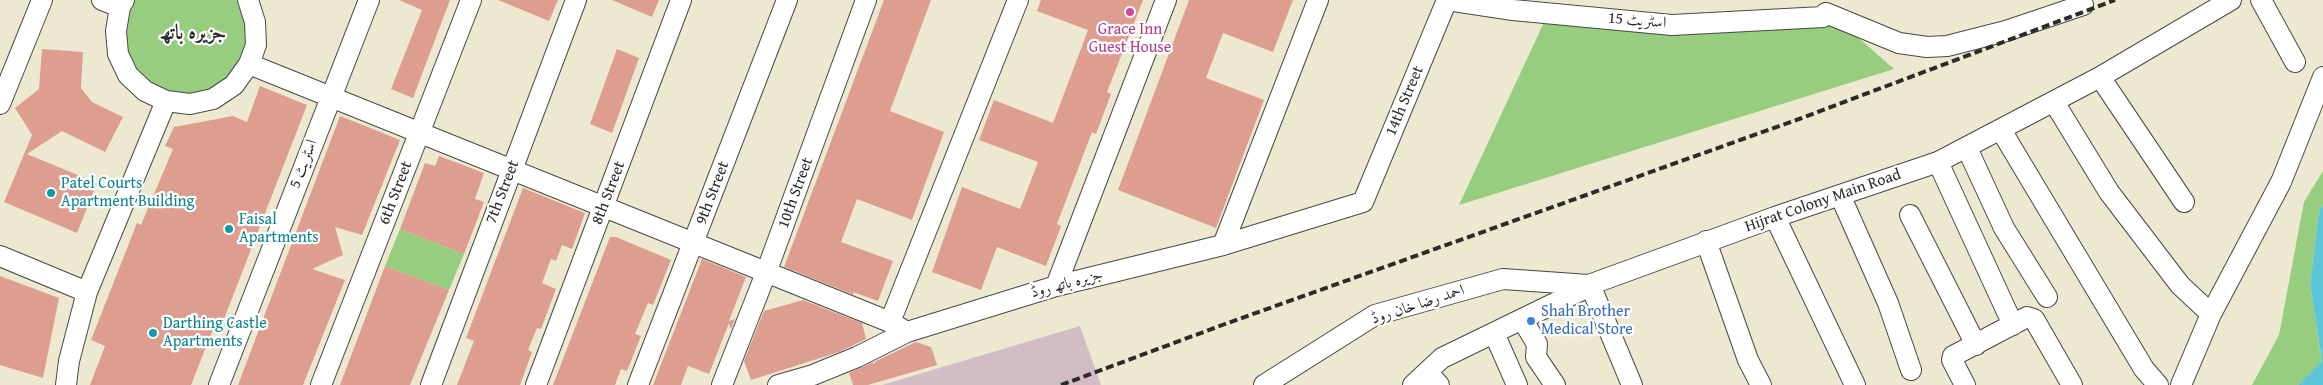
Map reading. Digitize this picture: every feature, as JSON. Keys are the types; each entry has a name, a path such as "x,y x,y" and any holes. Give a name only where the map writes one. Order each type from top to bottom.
{"street":[{"path":"0,104 42,0"},
{"path":"115,2 118,54 128,75 145,91 166,101 190,104 214,98 234,86 249,64 256,44 255,22 248,0"},
{"name":"اسٹریٹ 5","path":"219,385 369,0"},
{"name":"6th Street","path":"321,385 471,0"},
{"name":"7th Street","path":"431,385 576,0"},
{"name":"8th Street","path":"536,385 681,0"},
{"name":"9th Street","path":"638,385 787,0"},
{"name":"10th Street","path":"722,385 766,273 866,0"},
{"path":"249,64 899,327 1018,0"},
{"path":"1056,286 1166,0"},
{"path":"1222,245 1318,0"},
{"name":"اسٹریٹ 15","path":"1447,0 1512,10 1672,25 1823,17 1826,6"},
{"name":"14th Street","path":"1363,202 1447,0"},
{"name":"Hijrat Colony Main Road","path":"1427,381 1442,358 1590,286 1706,241 1938,162 2100,77 2231,0"},
{"path":"2261,0 2295,62"},
{"path":"1826,6 1899,43 1927,47 1947,46 2006,31 2083,6"},
{"path":"2100,77 2184,202"},
{"path":"2181,385 2212,314 2281,182 2323,77"},
{"path":"66,385 69,361 87,292 166,101"},
{"path":"2054,102 2109,192 2180,284 2212,314"},
{"path":"2001,130 2144,369 2158,385"},
{"path":"1967,148 2004,228 2047,297"},
{"path":"1938,162 2013,325"},
{"path":"1840,195 1888,303 1912,370"},
{"name":"جزیرہ باتھ روڈ","path":"778,385 814,375 857,358 899,327 1222,245 1363,202"},
{"path":"1910,215 1976,345"},
{"path":"1775,217 1856,385"},
{"path":"1706,241 1748,360 1761,385"},
{"path":"0,256 87,292"},
{"name":"احمد رضا خان روڈ","path":"1264,385 1376,315 1503,279 1590,286"},
{"path":"1590,286 1632,385"},
{"path":"1965,385 1952,358 2027,317 2034,319 2072,385"},
{"path":"1522,319 1537,344 1536,357 1554,385"},
{"path":"1494,333 1517,385"}],"shaded area":[{"path":"1080,326 1101,385 882,385"}],"green space":[{"path":"124,0 248,0 249,64 190,104 128,75"},
{"path":"1546,18 1838,20 1894,69 1459,205"},
{"path":"2323,171 2323,205 2319,212 2310,284 2322,362 2298,385 2252,385 2279,335 2304,202"},
{"path":"400,229 464,254 449,290 385,266"}],"water":[{"path":"2323,205 2323,385 2298,385 2322,361 2310,284 2319,212"}],"building":[{"path":"399,0 450,0 413,98 391,89 422,10"},
{"path":"498,0 558,0 549,21"},
{"path":"612,0 659,0 652,17"},
{"path":"884,0 931,0 890,111 944,132 912,220 857,199 841,242 893,261 878,301 853,292 854,295 784,267"},
{"path":"1041,0 1143,0 1107,92 1111,94 1096,134 1092,132 1057,224 1061,226 1046,266 997,247 981,290 932,272 962,187 1020,209 1038,162 979,140 994,100 1053,123 1088,30 1037,11"},
{"path":"1189,0 1293,0 1273,52 1223,33 1206,78 1264,100 1216,228 1118,190"},
{"path":"42,49 83,52 81,88 92,102 123,117 105,152 62,131 27,154 97,183 77,233 4,202 32,135 15,108 39,89"},
{"path":"617,49 639,58 612,133 590,124"},
{"path":"260,86 307,105 224,319 218,317 191,385 90,385 105,346 91,340 137,223 141,225 173,149 165,146 174,127 233,116 247,122"},
{"path":"340,116 400,140 362,235 335,227 343,255 312,269 345,280 303,385 238,385"},
{"path":"439,156 484,173 475,199 484,202 464,254 400,229 425,163 435,166"},
{"path":"523,188 585,213 572,249 562,245 556,261 551,259 542,283 556,289 541,329 537,328 528,350 532,352 520,385 457,385 474,341 466,338"},
{"path":"610,237 616,237 671,260 653,305 648,303 635,334 641,336 627,371 621,369 615,385 553,385"},
{"path":"702,259 746,277 729,321 735,319 731,329 729,323 709,374 688,366 681,385 653,385"},
{"path":"385,266 449,290 410,385 340,385"},
{"path":"0,276 59,298 43,378 0,365"},
{"path":"803,300 862,323 866,339 839,352 751,380 744,361 764,311"},
{"path":"916,342 931,347 937,365 868,385 853,385 849,373 873,362 873,364"}],"railway":[{"path":"1061,385 1225,324 1799,119 2115,0"}],"place":[{"name":"Grace Inn Guest House","path":"1130,12"},
{"name":"Patel Courts Apartment Building","path":"51,193"},
{"name":"Faisal Apartments","path":"229,229"},
{"name":"Shah Brother Medical Store","path":"1531,321"},
{"name":"Darthing Castle Apartments","path":"153,333"}],"district":[{"name":"جزیرہ باتھ","path":"193,34"}]}
